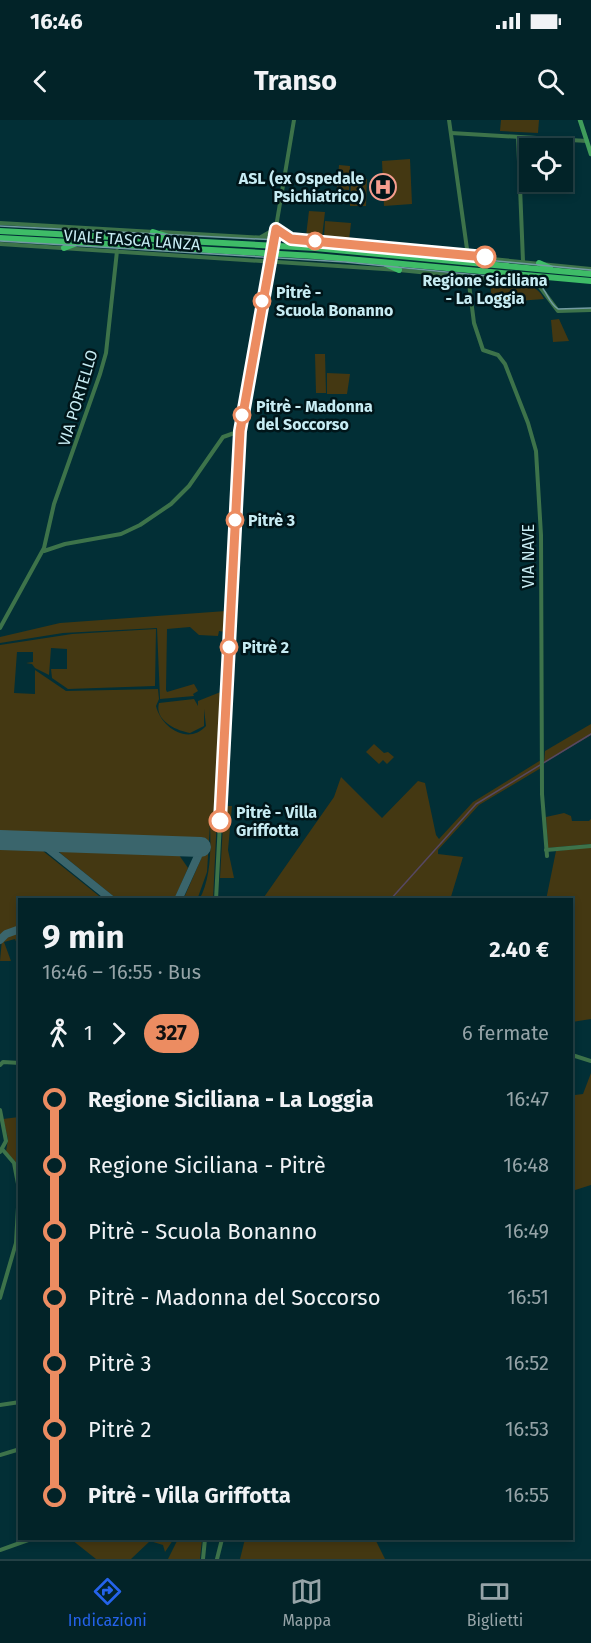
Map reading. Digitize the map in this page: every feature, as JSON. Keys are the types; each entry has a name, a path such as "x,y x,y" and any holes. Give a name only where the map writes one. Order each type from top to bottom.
{"main road":[{"path":"580,120 591,154"},
{"path":"0,231 175,239 365,252 591,274"},
{"path":"153,232 175,239"},
{"path":"0,238 380,261 591,281"},
{"path":"64,248 80,242"},
{"path":"365,252 380,247"},
{"path":"380,261 399,270"},
{"path":"539,263 556,271"},
{"path":"491,278 512,274"}],"street":[{"path":"216,898 240,431 294,120"},
{"path":"449,120 468,256"},
{"path":"451,133 587,141"},
{"path":"518,137 523,261"},
{"path":"0,223 261,237 272,240 291,239 591,269"},
{"path":"261,237 276,229"},
{"path":"276,229 291,239"},
{"name":"VIALE TASCA LANZA","path":"0,244 491,278 538,285 558,311 591,310"},
{"name":"VIA PORTELLO","path":"0,628 43,550 54,504 106,353 117,251"},
{"path":"262,261 270,255"},
{"name":"VIA NAVE","path":"468,276 474,323 483,350 498,355 505,364 528,423 536,451 541,535 542,767 547,856"},
{"path":"43,550 120,534 140,525 171,504 189,486 223,436 240,431"},
{"path":"546,850 591,846"},
{"path":"573,1055 591,1061"},
{"path":"2,1063 18,1063"},
{"path":"0,1110 6,1141 1,1150 14,1163 18,1184"},
{"path":"0,1298 16,1244 18,1207"},
{"path":"0,1405 18,1402"},
{"path":"0,1455 18,1450"},
{"path":"0,1550 29,1540"},
{"path":"203,1559 205,1540"},
{"path":"217,1559 222,1540"}],"shaded area":[{"path":"501,120 539,120 538,133 500,131"},
{"path":"410,159 412,204 384,206 382,161"},
{"path":"339,165 350,166 349,190 337,189"},
{"path":"351,179 367,179 366,206 350,206"},
{"path":"309,211 325,212 322,237 306,236"},
{"path":"325,221 351,223 349,240 324,237"},
{"path":"490,282 528,285 540,293 544,299 492,303"},
{"path":"559,319 569,341 553,342 551,320"},
{"path":"315,354 325,354 326,393 316,393"},
{"path":"327,373 350,374 347,394 327,394"},
{"path":"226,611 225,632 219,631 218,636 199,635 190,627 167,629 166,690 167,692 194,684 198,691 193,694 194,696 160,699 157,628 63,633 0,643 0,637 60,623"},
{"path":"156,629 155,686 68,689 52,678 51,669 67,669 67,649 51,648 49,675 32,664 26,663 33,662 33,652 17,652 14,693 35,694 35,670 66,691 158,689 159,699 156,706 159,714 163,721 176,731 191,734 199,732 206,726 204,709 204,726 190,733 167,724 160,715 159,703 194,699 198,706 198,701 223,691 213,898 200,898 208,873 210,824 207,872 198,898 184,898 201,859 202,839 0,831 0,645 72,634"},
{"path":"591,724 591,735 544,763 545,751"},
{"path":"374,744 384,753 388,752 394,757 387,764 383,760 379,764 366,752"},
{"path":"541,760 541,768 479,805 438,850 438,854 463,857 451,898 263,898 334,797 341,777 382,818 418,781 425,783 436,835 439,839 473,802"},
{"path":"224,806 232,806 228,850 234,878 220,878"},
{"path":"564,813 571,816 572,821 591,819 591,844 548,848 546,817"},
{"path":"591,847 591,1019 573,1022 573,898 546,898 556,851"},
{"path":"0,848 43,851 102,898 18,898 18,926 0,935"},
{"path":"61,850 179,855 188,868 175,898 116,898 60,853"},
{"path":"18,932 18,944 15,939 4,942 11,961 0,961 2,939"},
{"path":"591,1073 591,1185 573,1191 573,1098 575,1095 583,1094"},
{"path":"18,1117 18,1179 15,1161 6,1152 8,1139 3,1119"},
{"path":"72,1540 173,1540 165,1552 163,1545 150,1541 131,1559 96,1559"},
{"path":"178,1540 202,1540 200,1559 168,1559"},
{"path":"245,1540 376,1540 385,1559 240,1559"}],"waterway":[{"path":"392,898 476,804 591,734"}],"taxiway":[{"path":"40,842 110,898"},
{"path":"179,898 198,856 198,847"},
{"path":"0,940 6,934 18,930"}],"runway":[{"path":"0,840 201,847"}],"tram line":[{"path":"0,226 277,240 591,270"},
{"path":"0,241 345,262 529,280 543,288 558,309 591,308"}],"bus line":[{"name":"327","path":"220,821 240,431 276,229 291,239 485,257"}],"place":[{"name":"ASL (ex Ospedale Psichiatrico)","path":"383,187"},
{"name":"Regione Siciliana - La Loggia","path":"485,257"},
{"name":"Pitrè - Scuola Bonanno","path":"262,301"},
{"name":"Pitrè - Madonna del Soccorso","path":"242,415"},
{"name":"Pitrè 3","path":"235,520"},
{"name":"Pitrè 2","path":"229,647"},
{"name":"Pitrè - Villa Griffotta","path":"220,821"}]}
